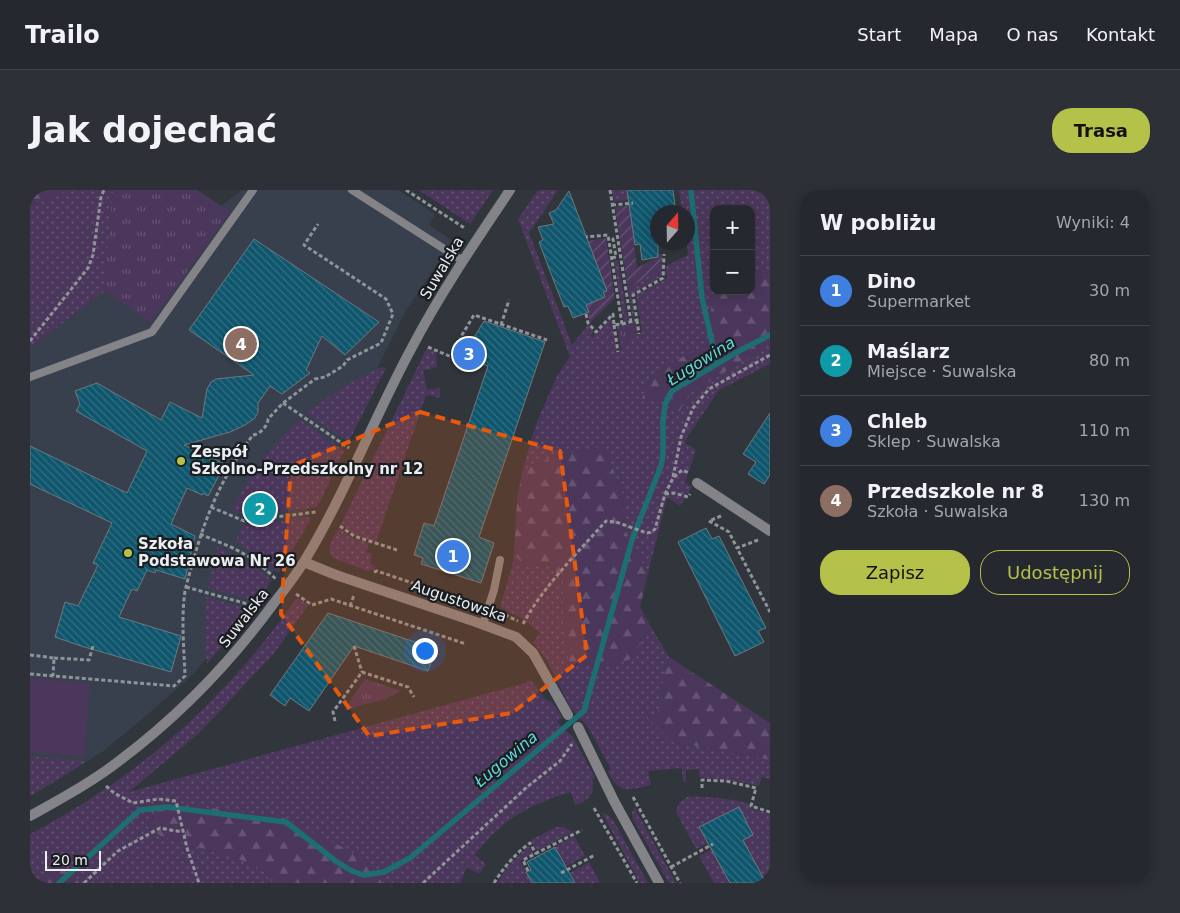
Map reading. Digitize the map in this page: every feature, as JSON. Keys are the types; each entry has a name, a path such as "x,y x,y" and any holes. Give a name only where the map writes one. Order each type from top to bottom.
{"street":[{"name":"Suwalska","path":"30,816 118,762 170,721 230,660 287,586 304,562 329,517 410,350 463,260 510,190"},
{"path":"697,483 770,531"},
{"name":"Augustowska","path":"304,562 336,575 483,624 516,637 533,653 568,715"},
{"path":"580,729 614,801 659,883"}],"lane":[{"path":"30,377 152,332 253,190"},
{"path":"352,190 463,260"},
{"path":"483,624 494,590 500,560"}],"path":[{"path":"30,341 88,268 93,255 101,197 104,190"},
{"path":"406,190 469,231"},
{"path":"610,190 631,322"},
{"path":"612,205 634,203"},
{"path":"30,674 174,686 185,676 184,611 186,587 200,534 228,474 253,435 258,434 268,423 268,419 283,403 315,379 325,376 343,366 347,360 381,343 393,314 386,299 304,245 318,224"},
{"path":"586,238 608,235 622,324"},
{"path":"612,258 616,257 613,239 617,238"},
{"path":"639,334 633,295 663,278 664,254"},
{"path":"501,325 509,300"},
{"path":"586,314 588,322 596,332 613,314 618,352"},
{"path":"454,358 462,335 474,315 546,340"},
{"path":"614,325 637,320"},
{"path":"425,345 454,358 480,366"},
{"path":"516,637 529,614 557,577 606,521 616,522 647,533 655,529 665,494 673,478 681,437 693,408 709,389 770,355"},
{"path":"283,403 349,448"},
{"path":"665,494 674,493 688,497 697,483 692,475 682,470 673,478"},
{"path":"211,507 244,521 318,512 317,516"},
{"path":"726,516 717,516 709,521 728,532 770,612"},
{"path":"338,524 354,536 397,550"},
{"path":"200,534 255,560 312,605 331,599 466,644"},
{"path":"737,548 761,539 756,536"},
{"path":"273,586 282,572"},
{"path":"186,587 258,607 253,613"},
{"path":"350,606 354,593"},
{"path":"30,656 89,660 93,646"},
{"path":"354,646 362,672"},
{"path":"53,676 54,658"},
{"path":"362,672 408,687 414,697"},
{"path":"335,722 334,712 362,672"},
{"path":"423,883 528,787 560,761 580,729"},
{"path":"98,775 105,786 133,803 158,799 176,801 182,832 199,883"},
{"path":"702,788 702,780 726,781 756,788 751,806 770,812"},
{"path":"633,797 680,883"},
{"path":"594,808 637,883"},
{"path":"84,883 118,851 160,828 182,832"},
{"path":"528,871 523,860 582,830"},
{"path":"494,883 516,853 530,843 536,854"},
{"path":"671,866 713,844"},
{"path":"561,873 596,855"}],"highlighted area":[{"path":"420,412 560,451 587,655 512,713 369,736 281,614 291,466"}],"shaded area":[{"name":"Zespół Szkolno-Przedszkolny nr 12","path":"113,190 197,190 221,206 242,190 398,190 435,214 429,225 453,241 406,310 288,550 230,633 190,677 102,752 30,796 30,348 105,291"}],"green space":[{"path":"30,190 69,190 30,207"},
{"path":"69,190 113,190 105,291 30,348 30,207"},
{"path":"113,190 197,190 230,212 150,323 104,289"},
{"path":"419,190 493,190 470,224"},
{"path":"538,190 558,190 529,233 572,345 588,325 593,332 591,335 593,337 611,318 618,353 621,350 617,326 620,326 623,345 635,335 633,322 636,322 638,335 642,333 636,295 668,278 665,275 666,266 688,255 688,250 695,250 695,205 681,205 679,190 770,190 770,273 755,271 755,205 710,205 710,295 714,295 708,345 669,364 650,380 642,400 663,400 677,415 690,393 745,360 770,340 770,364 719,390 684,442 696,450 685,482 692,487 680,506 667,497 648,574 625,530 623,495 604,446 552,458 522,472 536,424 557,376 570,357 518,219"},
{"path":"612,190 627,190 628,200 614,202"},
{"path":"634,205 631,214 637,268 658,257 658,254 662,254 662,267 628,289 615,207"},
{"path":"606,238 615,298 590,323 586,305 606,291 588,241"},
{"path":"614,260 618,260 628,321 624,322"},
{"path":"662,267 661,277 631,295 635,319 633,319 628,289"},
{"path":"755,271 770,273 770,340 745,360 690,393 677,415 663,400 642,400 645,389 658,372 677,360 708,345 714,295 755,295"},
{"path":"633,322 635,335 623,346 620,326"},
{"path":"427,348 436,353 437,367 423,371 427,390 440,388 440,398 426,395 376,542 355,535 341,524"},
{"path":"381,367 386,368 349,441 306,413 346,385"},
{"path":"299,419 344,451 318,506 246,516 232,511 245,486 261,462 279,439"},
{"path":"604,446 623,495 625,530 648,574 640,607 651,627 631,659 610,666 590,663 571,665 564,636 563,578 547,565 524,567 514,552 517,500 522,472 552,458"},
{"path":"308,517 310,521 277,573 236,541 243,525"},
{"path":"339,528 353,538 369,543 366,552 372,554 370,563 377,568 368,571 333,558 329,551"},
{"path":"217,547 250,563 272,580 259,600 255,601 208,588"},
{"path":"514,552 524,567 547,565 563,578 564,617 571,665 590,663 610,666 631,659 651,627 669,657 661,691 660,710 653,717 670,741 770,760 770,779 762,777 759,786 699,777 699,769 686,770 686,782 683,782 682,768 648,771 651,785 625,789 616,784 608,772 611,769 588,727 570,707 547,660 533,642 540,633 521,618 500,607"},
{"path":"206,597 252,610 207,664 205,642"},
{"path":"296,599 308,605 275,652 199,733 129,792 531,680 545,699 556,707 562,718 557,722 573,737 595,778 592,780 593,790 590,797 575,805 571,792 542,802 517,815 495,832 475,855 486,864 479,874 467,867 460,883 383,883 368,864 153,816 148,827 161,836 241,860 264,872 272,883 80,883 56,863 42,879 35,883 30,883 30,834 70,812 108,787 178,733 240,670"},
{"path":"669,657 770,723 770,760 670,741 646,716 658,712 664,674"},
{"path":"30,678 90,684 84,757 30,752"},
{"path":"365,679 401,691 386,699 344,710"},
{"path":"30,756 87,761 30,796"},
{"path":"687,797 711,797 734,800 750,804 749,808 770,814 770,872 763,876 743,840 753,835 739,808 699,827 708,843 696,849 676,812 679,803"},
{"path":"162,802 282,817 350,851 368,864 383,883 272,883 264,872 241,860 161,836 148,827"},
{"path":"634,807 676,883 669,883 633,819"},
{"path":"602,813 608,815 613,820 648,883 640,883"},
{"path":"556,827 564,827 572,832 537,851 531,840"},
{"path":"574,836 585,856 559,870 557,865 563,861 555,847"},
{"path":"529,846 533,853 520,861 532,883 497,883 509,865"},
{"path":"715,848 718,862 721,860 730,876 727,877 730,883 714,883 699,856"},
{"path":"589,862 600,883 575,883 570,873"},
{"path":"56,863 80,883 36,883 44,878"}],"building":[{"path":"627,190 673,190 675,205 650,205 650,250 658,250 658,257 642,260 640,244 635,245"},
{"path":"569,191 607,291 603,292 605,297 586,305 589,312 573,318 568,306 564,307 555,284 539,242 543,240 538,227 554,224 549,213 556,210"},
{"path":"254,239 379,322 345,355 322,336 306,370 310,373 282,394 270,386 258,403 258,412 255,418 230,432 184,445 225,464 208,496 187,488 171,524 195,536 185,579 156,570 155,573 147,570 137,591 132,589 119,617 181,636 171,672 55,637 65,602 78,606 98,565 93,563 112,523 30,484 30,446 127,493 147,451 76,411 80,404 75,391 97,383 161,420 170,402 202,418 207,389 211,382 216,379 254,375 189,330"},
{"path":"484,321 545,342 479,537 494,543 481,583 421,564 423,558 414,555 424,523 434,526 488,366 462,357"},
{"path":"770,413 770,475 764,484 748,474 756,462 743,454"},
{"path":"706,528 712,539 719,536 766,628 758,631 764,642 735,656 678,542"},
{"path":"328,613 436,649 428,671 354,646 309,711 290,698 285,706 270,695"},
{"path":"739,807 753,835 743,840 766,883 730,883 699,827"},
{"path":"555,847 575,883 532,883 526,872 531,870 527,862"}],"waterway":[{"path":"691,190 702,298 717,364"},
{"name":"Ługowina","path":"59,883 140,810 167,807 286,822 337,862 352,871 364,875 384,872 410,858 584,711 632,540 661,466 665,405 672,391 770,335"}],"place":[{"name":"Przedszkole nr 8","path":"241,344"},
{"name":"Chleb","path":"469,354"},
{"name":"Zespół Szkolno-Przedszkolny nr 12","path":"181,461"},
{"name":"Maślarz","path":"260,509"},
{"name":"Szkoła Podstawowa Nr 26","path":"128,553"},
{"name":"Dino","path":"453,556"}]}
